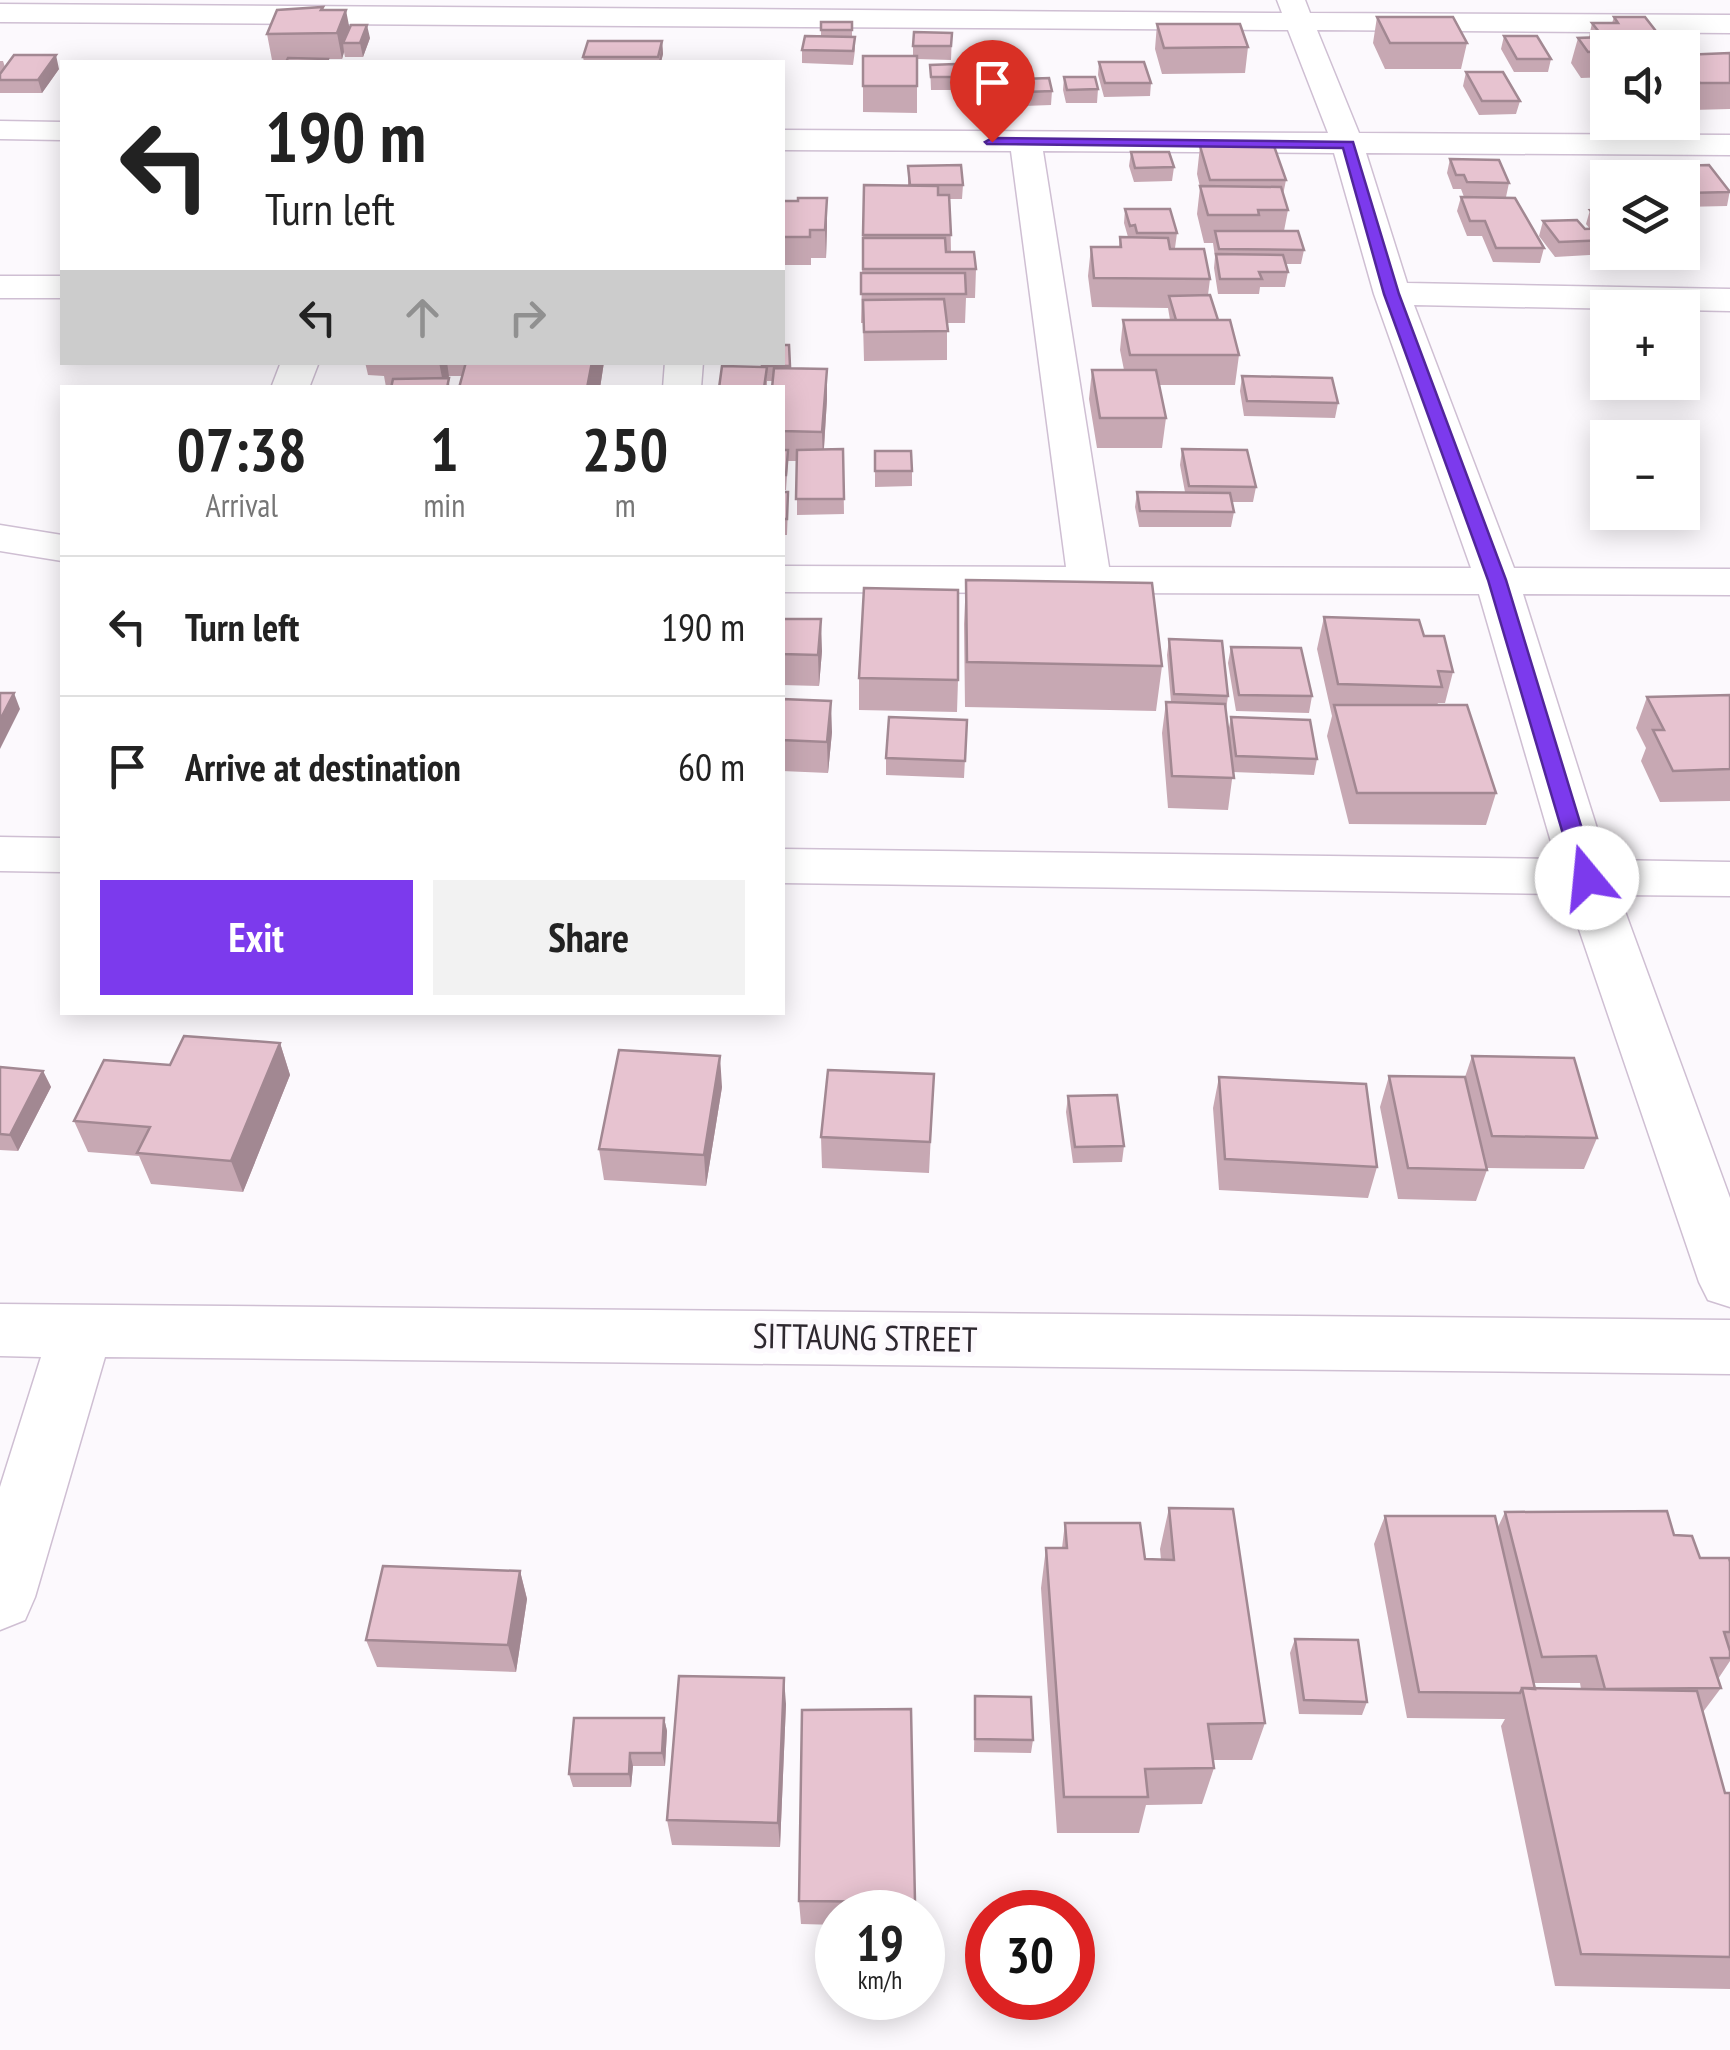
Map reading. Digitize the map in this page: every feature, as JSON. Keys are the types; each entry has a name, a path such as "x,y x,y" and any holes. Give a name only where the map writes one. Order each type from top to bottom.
{"street":[{"path":"432,47 446,8"},
{"path":"0,13 446,8 1294,10 1730,24"},
{"path":"1294,10 1348,144 1392,294 1497,580 1587,878 1730,1282"},
{"path":"0,130 60,131"},
{"path":"785,140 1730,146"},
{"path":"1026,142 1089,577"},
{"path":"0,287 60,287"},
{"path":"1392,294 1730,300"},
{"path":"0,538 60,548"},
{"path":"785,579 1730,582"},
{"path":"0,854 60,855"},
{"path":"785,866 1730,879"},
{"name":"SITTAUNG STREET","path":"0,1330 1730,1347"},
{"path":"0,1597 81,1330"}],"building":[{"path":"323,7 321,10 346,10 337,33 267,34 277,10"},
{"path":"1377,17 1453,17 1467,43 1390,43"},
{"path":"1614,17 1645,17 1655,30 1598,30 1592,23 1618,23"},
{"path":"821,22 852,22 852,30 821,30"},
{"path":"1157,24 1240,24 1248,47 1164,48"},
{"path":"351,25 367,25 360,43 343,43"},
{"path":"914,32 952,33 951,46 913,46"},
{"path":"805,36 855,37 853,51 802,50"},
{"path":"1504,36 1537,36 1551,59 1517,59"},
{"path":"1578,38 1590,38 1590,52 1588,52"},
{"path":"588,41 662,41 658,57 583,57"},
{"path":"1730,53 1730,83 1700,83 1700,54"},
{"path":"14,55 56,55 38,80 0,80"},
{"path":"863,56 917,56 917,86 863,86"},
{"path":"1099,62 1144,62 1151,83 1105,83"},
{"path":"955,64 957,77 931,77 930,65"},
{"path":"1466,72 1503,72 1520,101 1482,101"},
{"path":"1064,77 1095,77 1098,89 1067,90"},
{"path":"1049,78 1052,91 1025,92 1022,79"},
{"path":"1200,146 1274,146 1286,180 1210,180"},
{"path":"1131,152 1169,152 1174,167 1135,168"},
{"path":"1450,159 1499,160 1509,183 1467,182 1464,175 1456,175"},
{"path":"961,165 963,185 910,185 908,166"},
{"path":"1700,165 1709,165 1730,192 1700,193"},
{"path":"864,185 938,186 938,195 949,195 951,235 863,235"},
{"path":"1200,186 1281,187 1288,210 1258,210 1259,215 1208,215"},
{"path":"1461,197 1515,198 1544,248 1496,248 1485,221 1470,221"},
{"path":"827,198 825,230 810,230 810,237 785,237 785,201"},
{"path":"1125,209 1170,209 1177,233 1137,233 1135,225 1130,226"},
{"path":"1577,220 1590,229 1590,241 1559,242 1543,221"},
{"path":"1215,231 1298,231 1304,250 1219,249"},
{"path":"1120,237 1168,238 1170,249 1204,249 1210,279 1094,278 1091,247 1121,247"},
{"path":"863,238 945,238 946,252 974,252 976,269 863,269"},
{"path":"1216,254 1283,255 1288,272 1259,272 1262,279 1220,279"},
{"path":"861,273 965,273 966,294 861,294"},
{"path":"1210,295 1218,320 1176,320 1169,296"},
{"path":"944,299 948,331 864,332 863,300"},
{"path":"1123,320 1230,320 1239,355 1130,355"},
{"path":"785,345 789,345 790,366 762,366 785,365"},
{"path":"465,365 591,365 588,385 460,385"},
{"path":"722,366 767,367 764,385 719,385"},
{"path":"774,368 827,369 822,432 785,431 785,385 772,385"},
{"path":"1092,370 1156,370 1166,418 1100,418"},
{"path":"1242,376 1332,378 1338,403 1247,401"},
{"path":"449,378 448,385 392,385 393,379"},
{"path":"843,449 844,499 796,499 797,450"},
{"path":"1182,449 1247,450 1256,487 1189,486"},
{"path":"875,451 911,451 912,471 875,471"},
{"path":"785,492 788,492 785,519"},
{"path":"1137,492 1230,493 1234,512 1140,511"},
{"path":"966,580 1152,583 1162,666 967,662"},
{"path":"864,588 958,590 958,680 859,678"},
{"path":"1324,617 1419,620 1424,636 1444,636 1453,672 1438,671 1442,687 1338,684"},
{"path":"785,619 821,619 818,655 785,654"},
{"path":"1169,639 1222,641 1228,696 1174,694"},
{"path":"1231,647 1301,648 1312,696 1239,695"},
{"path":"0,693 14,693 0,720"},
{"path":"1730,695 1730,769 1673,771 1653,730 1664,730 1647,697"},
{"path":"785,699 831,701 827,742 785,740"},
{"path":"1166,702 1225,704 1234,778 1172,776"},
{"path":"1334,705 1467,705 1496,793 1357,793"},
{"path":"889,717 967,720 965,761 886,758"},
{"path":"1231,717 1310,720 1317,759 1236,756"},
{"path":"184,1036 280,1043 231,1161 137,1153 150,1127 74,1121 104,1060 170,1065"},
{"path":"619,1050 720,1056 704,1155 599,1149"},
{"path":"1472,1056 1574,1058 1597,1138 1492,1136"},
{"path":"0,1067 43,1071 10,1135 0,1134"},
{"path":"828,1070 934,1074 930,1142 821,1137"},
{"path":"1389,1076 1465,1077 1487,1170 1408,1168"},
{"path":"1219,1077 1366,1084 1377,1167 1225,1159"},
{"path":"1117,1095 1124,1146 1075,1147 1068,1096"},
{"path":"1169,1508 1233,1509 1265,1723 1208,1724 1214,1768 1145,1769 1148,1797 1064,1797 1046,1548 1067,1548 1065,1523 1140,1523 1145,1559 1174,1560"},
{"path":"1667,1511 1674,1535 1692,1536 1700,1558 1729,1558 1730,1632 1724,1632 1730,1658 1711,1658 1721,1688 1605,1689 1596,1656 1542,1657 1505,1512"},
{"path":"1385,1516 1495,1516 1535,1689 1522,1688 1520,1693 1419,1692"},
{"path":"383,1566 520,1571 508,1645 366,1640"},
{"path":"1295,1639 1358,1640 1367,1702 1304,1700"},
{"path":"679,1676 784,1678 778,1823 667,1820"},
{"path":"1522,1688 1697,1691 1725,1793 1730,1793 1730,1957 1581,1954"},
{"path":"975,1696 1031,1697 1033,1740 975,1739"},
{"path":"911,1709 915,1890 815,1890 815,1901 799,1901 802,1710"},
{"path":"574,1718 664,1718 662,1753 630,1753 629,1774 569,1774"}],"route":[{"path":"992,142 1348,144 1392,294 1497,580 1587,878"}]}
